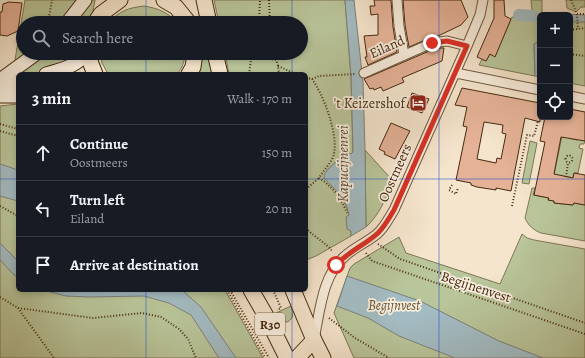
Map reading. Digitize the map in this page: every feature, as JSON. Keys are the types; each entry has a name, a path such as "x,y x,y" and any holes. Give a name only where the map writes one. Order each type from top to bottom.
{"main road":[{"path":"72,16 85,0"},
{"path":"100,16 108,4 120,0"},
{"path":"164,0 176,7 183,16"},
{"path":"197,16 199,0"},
{"path":"204,0 207,16"},
{"path":"0,80 27,60"},
{"path":"52,72 75,64 81,60"},
{"path":"89,60 94,72"},
{"path":"190,72 194,60"},
{"path":"217,60 220,72"},
{"path":"0,89 16,84"},
{"path":"0,96 16,96"},
{"name":"R30","path":"252,292 287,358"},
{"name":"R30","path":"294,292 323,358"},
{"path":"297,358 314,340"}],"street":[{"path":"396,0 404,55"},
{"name":"Oostmeers","path":"314,340 326,284 331,273 344,256 371,238 384,226 394,210 456,73 480,15 483,0"},
{"name":"Eiland","path":"364,73 432,43 447,41 467,46"},
{"path":"456,73 537,89"},
{"path":"573,97 585,99"}],"path":[{"path":"49,16 52,0"},
{"path":"259,16 260,0"},
{"path":"269,0 270,16"},
{"path":"571,0 577,14 578,29"},
{"path":"577,14 585,14"},
{"path":"573,30 585,28"},
{"path":"573,54 585,56"},
{"path":"249,72 251,60"},
{"path":"277,60 278,72"},
{"path":"278,66 292,72"},
{"path":"308,78 312,79 319,76 346,75"},
{"path":"308,187 319,178 334,155 332,130 324,99 312,79"},
{"path":"512,206 527,135 534,136 538,121"},
{"path":"0,124 16,128"},
{"path":"0,131 16,135"},
{"path":"566,177 568,163"},
{"path":"319,178 335,190 347,213"},
{"path":"452,185 449,190 456,194 458,188"},
{"path":"0,206 16,215"},
{"path":"308,230 332,251"},
{"path":"371,238 378,245 400,259 585,322"},
{"name":"Begijnenvest","path":"366,252 372,261 585,334"},
{"path":"228,292 265,358"},
{"path":"231,292 269,358"},
{"path":"274,292 281,308"},
{"path":"0,297 18,308 54,358"},
{"path":"18,308 93,318 142,312 161,317 179,329 188,339 196,358"},
{"path":"329,318 355,338 389,358"}],"green space":[{"path":"25,0 79,0 66,16 22,16"},
{"path":"90,0 95,0 92,16 78,16"},
{"path":"214,0 345,0 351,76 353,152 351,155 346,153 328,169 324,178 336,189 346,205 351,224 351,236 308,259 308,72 229,72 226,60 308,60 308,16 217,16"},
{"path":"531,0 542,0 542,12 537,12 537,42 534,44 535,76 479,65 482,59 486,61 490,54 495,56 512,17 533,20"},
{"path":"566,0 585,0 585,7 581,7 576,12 567,8"},
{"path":"144,6 162,11 170,16 116,16 133,8"},
{"path":"573,21 585,22 585,86 573,84"},
{"path":"16,54 16,60 21,60 14,66"},
{"path":"33,60 71,60 67,64 41,72 17,72"},
{"path":"101,60 184,60 178,72 107,72"},
{"path":"201,60 212,60 215,72 198,72"},
{"path":"16,73 16,78 10,77"},
{"path":"16,104 16,292 226,292 263,358 0,358 0,106"},
{"path":"563,131 569,138 577,140 584,135 584,144 580,144 579,148 583,149 578,173 574,173 573,177 576,184 570,177 562,176 553,180"},
{"path":"530,141 537,143 529,184 522,183"},
{"path":"365,150 393,181 379,211 366,227"},
{"path":"532,188 535,188 533,195 549,198 548,200 554,201 554,203 573,205 574,203 585,205 585,241 541,233 531,227 525,218"},
{"name":"Begijnvest","path":"522,234 527,238 534,240 585,249 585,358 354,358 334,313 350,268 354,264 399,237 406,253 500,284"},
{"path":"291,306 293,312 292,318 288,322 282,321 276,313"}],"water":[{"name":"Kapucijnenrei","path":"345,0 354,0 363,82 365,150 366,227 351,236 351,231 347,229 346,217 349,215 348,209 340,195 324,178 324,175 328,169 346,153 351,154 353,152 351,76"},
{"path":"573,14 585,15 585,22 573,22"},
{"path":"537,42 537,76 535,76 534,44"},
{"path":"0,164 16,169 16,200 0,196"},
{"path":"0,243 16,259 16,276 14,275 0,260"},
{"path":"347,276 420,301 499,341 543,358 455,358 399,336 368,318 337,306"},
{"path":"51,292 184,292 201,307 236,358 219,358 191,315 169,303 144,296 66,296"}],"building":[{"path":"374,0 391,0 397,52 368,65 365,57 367,57 364,36 378,35 378,14 371,15 370,6 375,6"},
{"path":"403,0 461,0 468,17 461,25 409,47"},
{"path":"494,0 504,0 505,16 511,19 495,57 490,54 486,61 477,57 494,18"},
{"path":"9,2 22,3 20,16 16,16 16,32 7,36 0,35 0,12 2,12 3,4"},
{"path":"444,48 442,61 402,78 404,82 383,91 381,87 374,90 373,88 370,89 364,79 434,49"},
{"path":"462,88 537,102 537,120 540,120 540,122 525,118 511,191 496,188 496,190 477,187 471,185 471,183 456,180 467,127 463,126 467,107 455,105","holes":["484,122 503,125 502,133 506,134 501,159 497,158 496,163 477,159"]},
{"name":"'t Keizershof","path":"412,93 429,99 422,113 407,107"},
{"path":"573,110 585,112 585,141 561,137 554,174 573,178 574,173 585,175 585,205 574,203 573,205 554,203 554,201 548,200 549,198 534,195 545,142 540,141 544,120 573,120"},
{"path":"391,123 410,131 395,159 384,154 385,152 379,149"}],"waterway":[{"path":"519,15 533,16"}],"place":[{"name":"'t Keizershof","path":"418,103"}],"route":[{"path":"336,265 344,256 377,234 394,210 467,46 447,41 432,43"}]}
